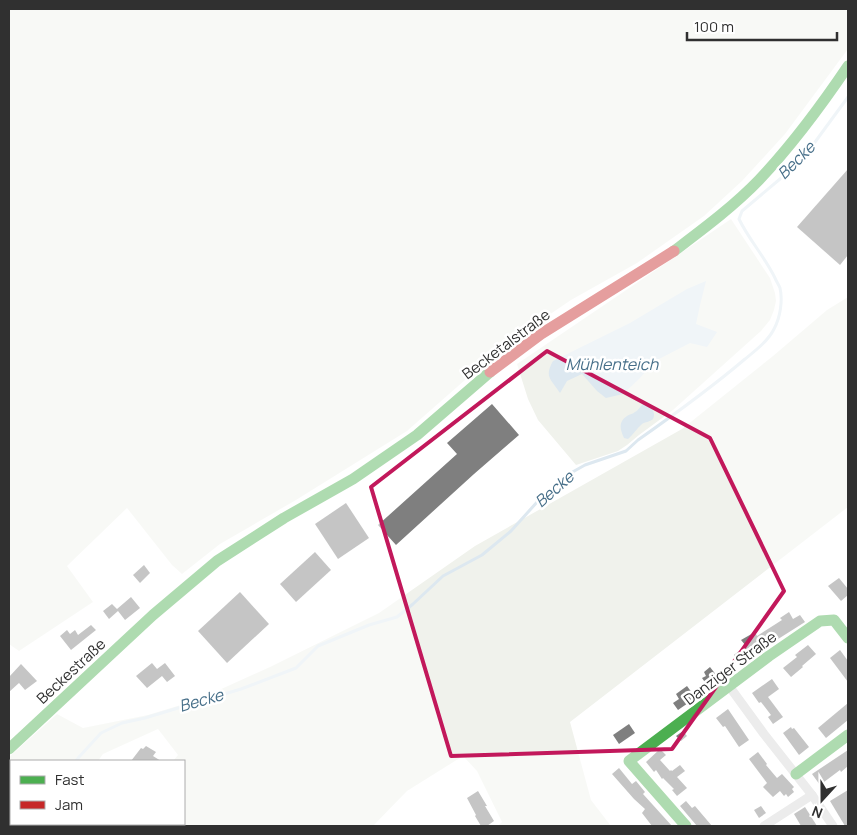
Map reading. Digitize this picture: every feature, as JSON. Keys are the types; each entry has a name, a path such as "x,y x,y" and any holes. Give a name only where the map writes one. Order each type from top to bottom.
{"main road":[{"name":"Becketalstraße","path":"153,615 216,561 284,518 353,479 417,435 494,369 541,334 672,252 710,224 758,181 791,144 826,99 848,66"},
{"name":"Beckestraße","path":"9,749 153,615"},
{"name":"Danziger Straße","path":"686,826 629,762 769,656 820,621 834,620 848,638"},
{"path":"796,774 848,735"}],"street":[{"path":"729,686 812,795 833,826"},
{"path":"764,826 812,795"}],"highlighted area":[{"path":"547,351 710,438 784,591 672,749 451,756 371,487"}],"shaded area":[{"path":"9,9 848,9 848,49 785,134 742,181 704,216 637,263 571,300 506,344 407,431 296,500 220,544 182,574 172,565 127,508 67,566 93,602 19,651 9,644"},
{"path":"731,219 770,278 776,301 770,320 761,331 673,410 627,445 618,451 576,465 538,420 528,399 517,364"},
{"path":"848,297 848,507 570,722 591,800 611,826 498,826 502,822 477,771 463,756 407,791 373,826 154,826 185,825 185,760 174,760 178,755 158,729 103,754 99,760 10,760 10,808 9,807 9,757 57,714 83,728 148,715 197,700 270,667 379,613 475,546 682,429 827,310"}],"water":[{"name":"Mühlenteich","path":"706,281 696,324 717,332 707,347 690,343 655,361 623,394 606,398 582,374 567,381 560,393 551,381 549,371 553,361 630,323 687,289"},
{"path":"644,403 652,409 653,419 642,424 628,439 624,438 621,429 622,421"}],"building":[{"path":"848,169 848,255 840,265 797,227"},
{"path":"492,404 519,435 396,545 378,525 457,454 447,443"},
{"path":"346,503 369,538 338,559 315,524"},
{"path":"315,552 331,570 296,602 280,584"},
{"path":"144,565 150,573 140,583 133,575"},
{"path":"839,578 848,589 848,595 841,601 828,586"},
{"path":"240,592 269,624 227,663 198,631"},
{"path":"131,597 140,608 125,620 118,611 109,619 103,611 112,604 117,609"},
{"path":"789,612 793,619 800,615 805,622 775,641 774,639 752,654 753,656 741,665 734,655 746,646 741,640 755,632 757,636 782,620 780,618"},
{"path":"91,625 96,630 71,650 60,636 67,630 70,634 75,630 78,635"},
{"path":"808,645 816,654 791,677 783,668"},
{"path":"840,650 848,661 848,682 830,658"},
{"path":"152,663 157,669 165,663 175,676 167,682 162,676 147,688 136,676"},
{"path":"21,664 37,681 25,690 19,683 9,692 9,677"},
{"path":"710,667 720,680 709,688 702,678 706,676 704,672"},
{"path":"772,679 779,689 768,697 783,717 773,724 768,717 771,715 752,693"},
{"path":"687,686 695,697 678,710 673,703 679,699 676,694"},
{"path":"848,703 848,720 826,738 818,728"},
{"path":"728,709 749,740 739,747 725,726 723,727 716,718"},
{"path":"629,724 635,733 619,744 613,735"},
{"path":"791,727 792,729 794,728 809,747 799,755 783,733"},
{"path":"683,731 687,736 681,741 676,736"},
{"path":"146,746 156,752 153,756 159,760 132,760 141,748 143,749"},
{"path":"660,749 666,755 660,760 670,771 680,765 685,771 677,777 687,788 677,796 672,790 674,789 662,779 656,770 654,772 646,762"},
{"path":"848,750 848,766 820,785 812,774"},
{"path":"758,752 777,778 782,774 794,787 792,789 794,792 788,797 786,794 784,796 780,791 773,797 763,787 767,783 749,759"},
{"path":"619,768 632,784 636,781 645,792 643,794 672,826 652,826 642,813 645,809 612,774"},
{"path":"848,790 848,826 845,826 830,801"},
{"path":"478,791 494,821 487,826 481,826 467,798"},
{"path":"686,801 692,808 695,806 712,826 697,826 680,806"},
{"path":"761,806 766,813 759,818 754,810"},
{"path":"805,807 817,826 801,826 794,814"}],"waterway":[{"name":"Becke","path":"77,760 101,733 122,723 145,718 241,689 296,668 318,646 369,625 397,617 443,576 482,555 511,531 538,501 569,474 585,465 626,451 638,440 706,391 757,349 768,338 776,325 781,293 771,270 739,219 742,211 807,153 848,97"}],"traffic: fast":[{"path":"674,251 729,208 759,180 806,125 848,66"},
{"path":"9,749 153,615 217,561 284,518 353,479 417,435 490,372"},
{"path":"686,826 629,761 769,656 820,621 834,620 848,638"},
{"path":"796,774 848,735"}],"traffic: jam":[{"path":"490,372 541,334 674,251"}]}
